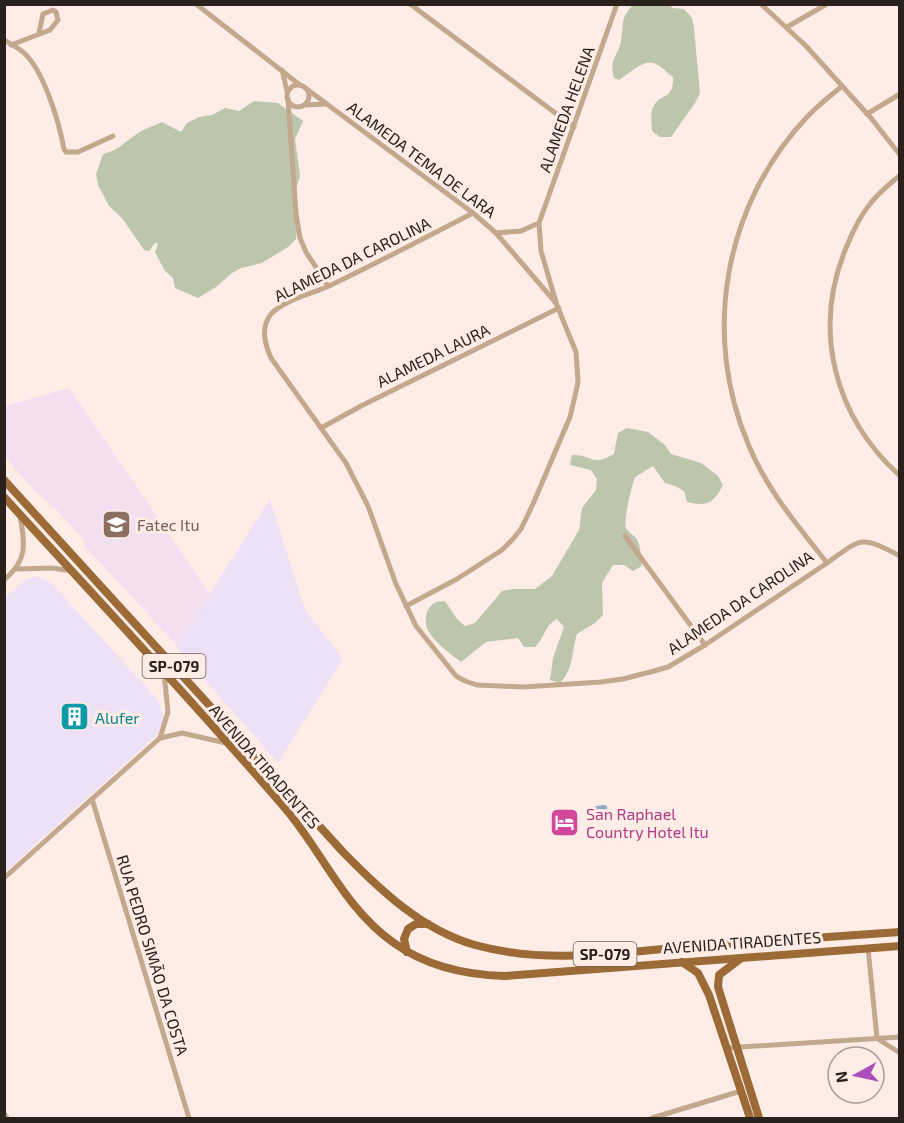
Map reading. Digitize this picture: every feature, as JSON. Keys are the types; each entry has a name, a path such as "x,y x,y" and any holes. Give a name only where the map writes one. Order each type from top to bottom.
{"main road":[{"name":"AVENIDA TIRADENTES","path":"4,480 343,852 389,897 429,924 473,944 543,956 900,932"},
{"name":"AVENIDA TIRADENTES","path":"4,497 290,814 340,888 362,916 407,952 438,965 471,973 505,976 900,946"},
{"path":"407,952 404,939 408,928 416,924 429,924"},
{"path":"682,962 706,976 719,975 741,958"},
{"path":"698,973 709,995 750,1119"},
{"path":"719,975 718,987 759,1119"}],"street":[{"name":"ALAMEDA TEMA DE LARA","path":"196,4 300,85 473,213 496,233 558,306 576,352 578,382 570,417 521,529 502,550 457,579 406,606"},
{"path":"410,4 574,127"},
{"name":"ALAMEDA HELENA","path":"558,306 541,251 539,223 617,4"},
{"path":"761,4 787,27 867,114 900,155"},
{"path":"787,27 827,4"},
{"path":"11,45 39,33"},
{"path":"4,40 24,53 41,81 54,108 66,152 78,152 113,136"},
{"path":"282,70 290,103 301,106"},
{"path":"300,85 293,86 288,96 300,238 306,252 328,286"},
{"name":"ALAMEDA DA CAROLINA","path":"473,213 328,286 280,307 265,324 265,344 271,358 346,463 368,506 406,606 416,626 456,676 477,685 523,687 623,679 668,667 705,645 827,563 776,497 749,448 740,424 731,386 724,327 730,262 737,234 753,195 777,153 807,116 841,87"},
{"path":"289,122 309,98 308,90"},
{"path":"867,114 900,93"},
{"name":"ALAMEDA TEMA DE LARA","path":"301,106 328,104"},
{"path":"900,175 870,204 851,236 840,263 829,312 832,358 842,394 864,436 900,476"},
{"path":"496,233 521,231 539,223"},
{"name":"ALAMEDA LAURA","path":"321,428 558,306"},
{"path":"4,580 17,569 24,547 20,514"},
{"path":"625,536 705,645"},
{"path":"827,563 862,541 877,544 900,556"},
{"path":"17,569 52,568 72,572"},
{"path":"160,738 168,712 164,673"},
{"path":"4,878 160,738 173,734 190,733 227,743"},
{"name":"RUA PEDRO SIMÃO DA COSTA","path":"92,799 189,1119"},
{"path":"868,948 877,1038"},
{"path":"726,1048 900,1037"},
{"path":"877,1038 900,1053"},
{"path":"652,1119 741,1092"},
{"path":"4,1113 7,1119"}],"shaded area":[{"name":"Fatec Itu","path":"69,388 210,594 177,646 84,545 84,540 55,508 37,493 5,457 5,406"},
{"path":"270,499 305,610 343,659 278,763 176,647"},
{"path":"37,576 52,584 158,700 164,718 159,733 5,872 5,597 25,580"}],"green space":[{"path":"633,5 668,5 684,9 692,18 700,93 671,137 660,137 652,131 651,116 656,102 671,90 673,77 658,65 647,63 619,80 614,78 613,61 620,47 623,22"},
{"path":"254,101 278,103 303,121 295,139 300,176 294,196 296,239 288,247 262,263 241,268 232,273 216,287 198,298 175,288 173,278 165,271 155,252 158,243 155,243 149,251 144,250 122,218 109,206 98,185 96,174 103,154 118,148 144,130 162,122 181,132 187,123 199,117 212,115 225,108 239,111"},
{"path":"627,428 648,432 665,445 671,454 701,463 718,476 723,485 716,496 705,504 687,502 684,491 665,483 653,466 635,477 625,524 638,541 642,566 633,571 624,565 613,565 602,583 603,615 577,634 568,672 560,683 550,680 553,658 564,627 557,619 535,647 524,647 518,638 486,642 461,662 439,644 429,632 426,620 429,608 436,602 445,601 457,619 465,626 475,623 502,591 535,589 552,576 579,530 582,508 596,490 597,479 591,470 570,465 572,455 597,460 607,458 614,454 618,433"}],"water":[{"path":"607,806 608,819 592,822 590,807"}],"place":[{"name":"Fatec Itu","path":"116,524"},
{"name":"Alufer","path":"74,717"},
{"name":"San Raphael Country Hotel Itu","path":"565,822"}]}
